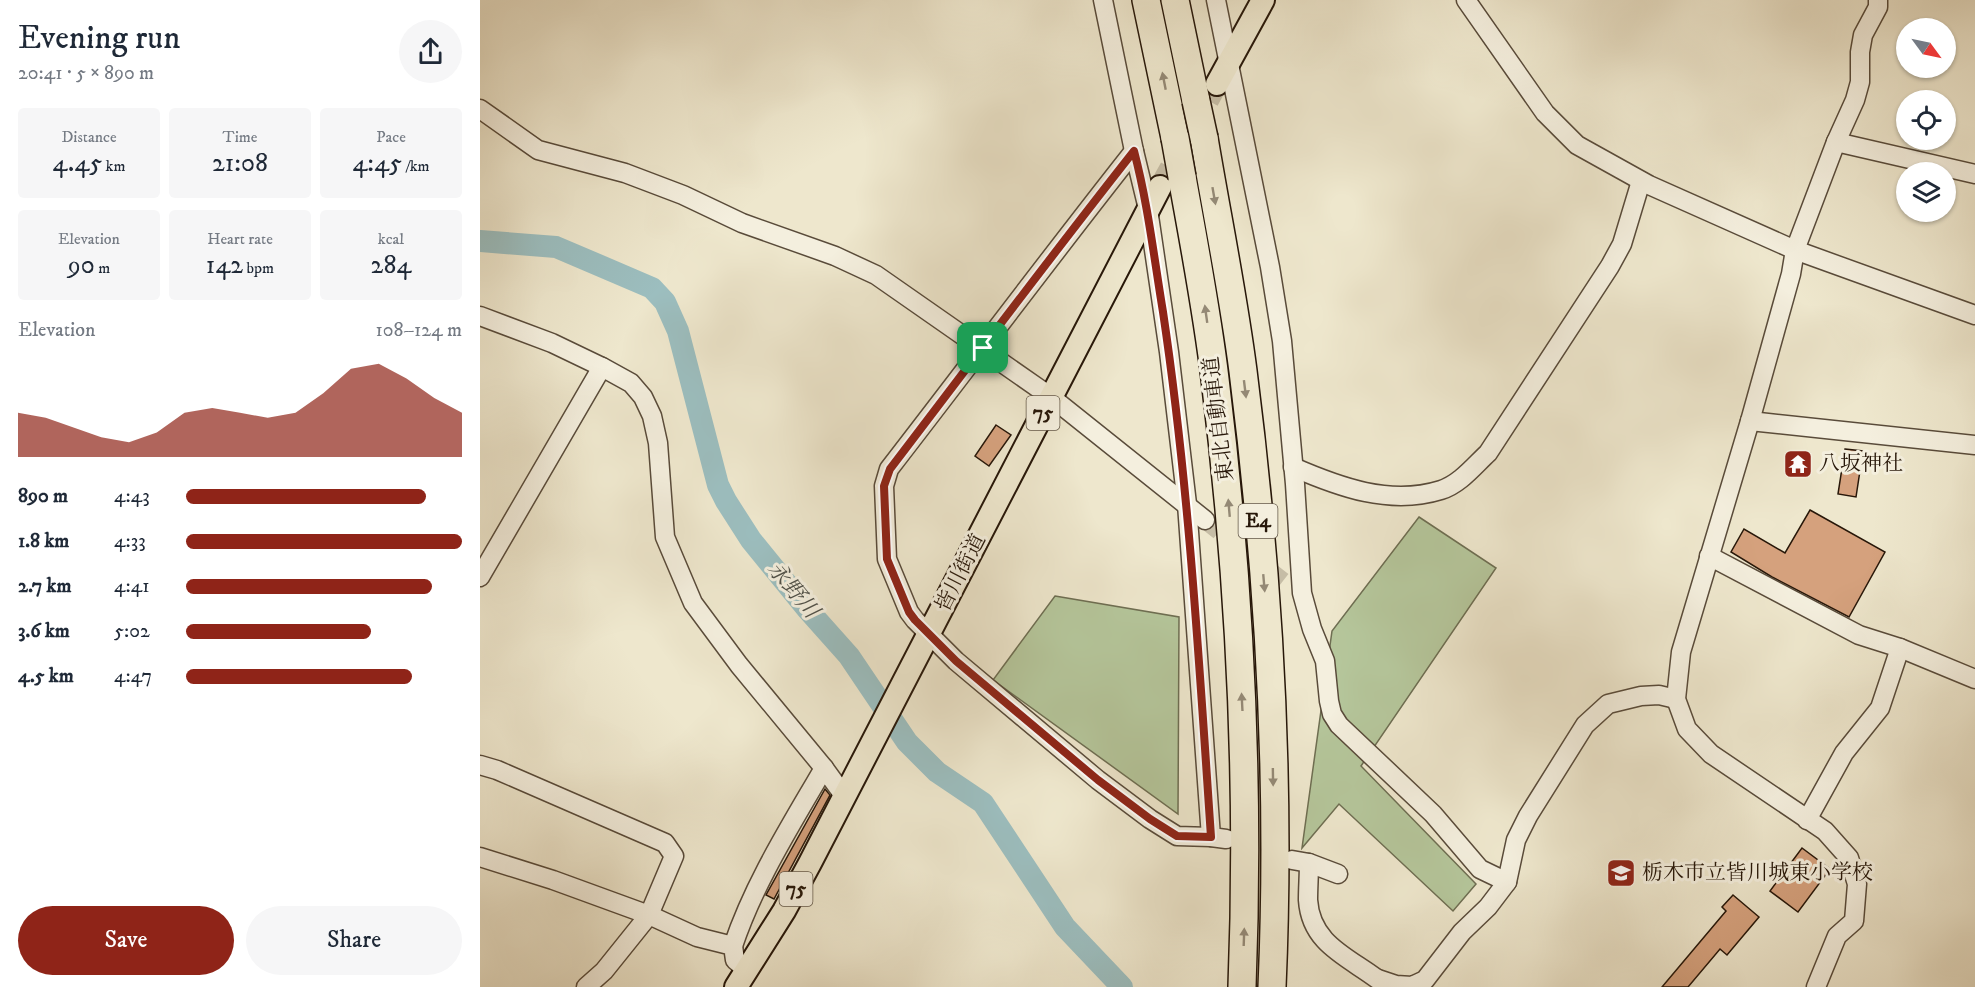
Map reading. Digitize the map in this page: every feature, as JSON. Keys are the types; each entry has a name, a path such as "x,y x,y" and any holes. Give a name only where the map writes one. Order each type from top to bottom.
{"highway":[{"name":"東北自動車道","path":"1146,0 1175,138 1171,182 1205,306 1226,471 1238,609 1243,719 1245,887 1242,987"},
{"name":"東北自動車道","path":"1175,0 1204,138 1242,369 1254,466 1266,608 1272,732 1272,987"}],"main road":[{"path":"1217,84 1263,0"},
{"name":"皆川街道","path":"742,978 794,892 847,792 1148,209 1171,182"}],"street":[{"path":"1103,0 1148,209 1169,352 1187,504 1219,838 1177,836 1150,819 1071,758 928,637 909,612 887,559 884,486 890,469 1038,273 1134,151"},
{"path":"1216,0 1270,267 1280,331 1302,593 1312,629 1325,661 1332,714 1339,725 1433,814 1480,869 1507,882"},
{"path":"1467,0 1545,113 1577,145 1641,181 1795,250 1975,315"},
{"path":"1816,987 1837,936 1854,921 1857,884 1849,858 1825,831 1711,754 1688,729 1676,699 1681,652 1750,421 1791,274 1795,250 1836,142 1855,100 1860,82 1860,52 1863,35 1878,7 1878,0"},
{"path":"480,109 538,150 625,173 683,195 742,223 854,264 876,275 1051,397 1205,520"},
{"path":"1836,142 1975,174"},
{"path":"1293,467 1330,483 1372,495 1412,495 1442,489 1465,475 1488,453 1610,266 1622,244 1641,181"},
{"path":"480,316 552,343 602,367 630,383 643,397 652,416 658,443 665,537 693,603 739,665 824,768 847,792"},
{"path":"480,577 602,367"},
{"path":"1750,421 1975,445"},
{"path":"1709,556 1858,635 1900,648 1975,679"},
{"path":"1284,582 1302,593"},
{"path":"1808,820 1844,753 1880,708 1900,648"},
{"path":"1338,874 1300,862 1313,925 1318,935 1383,983 1412,986 1425,980 1462,932 1488,907 1507,882 1516,840 1528,816 1586,725 1608,704 1627,698 1659,695 1676,699"},
{"path":"480,765 497,770 665,843 674,856 649,915 604,971 586,987"},
{"path":"742,978 735,960 733,946 741,923 768,866 824,768"},
{"path":"480,857 553,880 649,915 697,937 733,946"}],"green space":[{"path":"1419,517 1496,568 1361,766 1476,884 1453,911 1339,804 1302,848 1332,631"},
{"path":"1055,596 1179,617 1178,814 993,680"}],"building":[{"path":"996,425 1011,435 989,466 975,456"},
{"path":"1845,449 1863,451 1856,497 1838,494"},
{"path":"1810,510 1885,552 1849,617 1772,577 1731,552 1744,529 1785,553"},
{"path":"825,789 830,795 774,899 766,895"},
{"path":"1802,848 1830,869 1798,912 1770,891"},
{"path":"1733,895 1759,917 1727,955 1720,949 1688,987 1662,987 1726,911 1722,907"}],"waterway":[{"name":"永野川","path":"480,241 556,247 652,288 665,302 678,331 718,485 751,540 849,656 907,742 937,772 983,803 1065,927 1122,987"}],"tunnel":[{"path":"1160,187 1217,84"},
{"path":"1205,520 1284,582"}],"place":[{"name":"八坂神社","path":"1798,464"},
{"name":"栃木市立皆川城東小学校","path":"1621,873"}],"route":[{"path":"1134,151 1148,209 1169,352 1187,504 1211,837 1177,836 1150,819 1098,780 956,661 909,612 887,559 884,486 890,469 983,348 1038,273 1134,151"}]}
